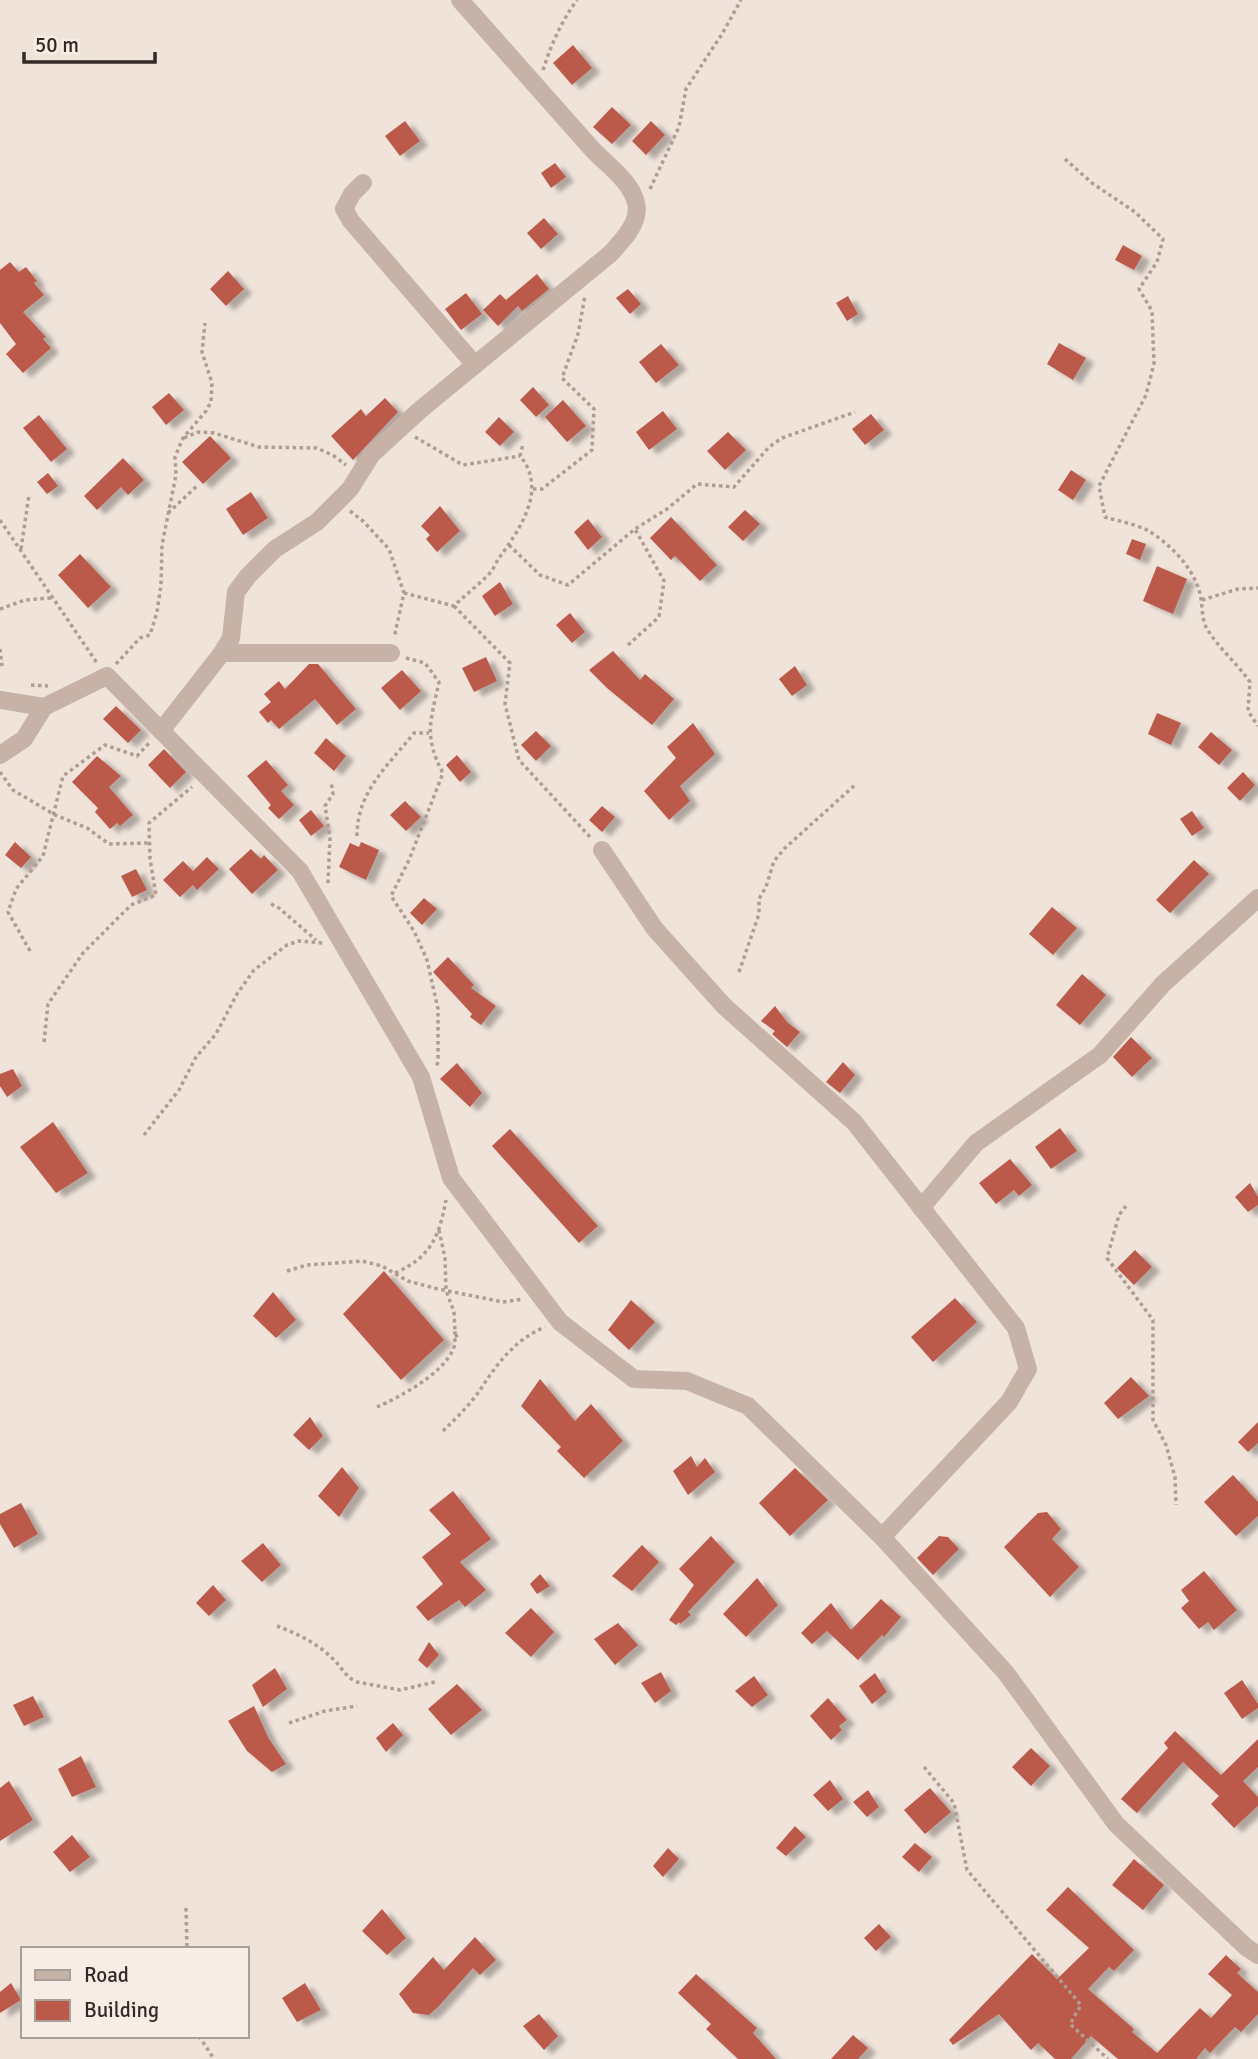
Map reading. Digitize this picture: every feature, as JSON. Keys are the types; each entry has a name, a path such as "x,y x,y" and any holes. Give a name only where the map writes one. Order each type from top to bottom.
{"street":[{"path":"161,730 231,638 236,592 248,576 275,549 317,522 350,489 372,454 401,428 618,246 636,218 636,203 624,180 596,153 460,0"},
{"path":"363,183 352,194 344,209 351,221 475,365"},
{"path":"222,653 391,653"},
{"path":"0,755 24,739 44,707 107,676 300,870 421,1077 451,1178 560,1322 634,1379 687,1381 748,1406 882,1537 1006,1673 1116,1824 1246,1947 1258,1955"},
{"path":"0,700 44,707"},
{"path":"602,849 655,929 724,1006 854,1122 1016,1328 1028,1369 1009,1402 882,1537"},
{"path":"921,1208 976,1143 1100,1055 1163,984 1258,898"}],"path":[{"path":"537,87 552,43 566,14 577,0"},
{"path":"636,218 679,127 686,89 741,0"},
{"path":"1065,159 1093,183 1135,212 1163,239 1157,262 1139,289 1152,311 1154,365 1146,395 1099,486 1105,517 1145,529 1184,561 1198,586 1204,624 1224,653 1250,682 1248,711 1258,726"},
{"path":"533,489 542,489 592,450 594,409 562,378 578,334 590,270"},
{"path":"0,520 107,676 140,638 150,635 157,612 162,545 176,475 175,457 183,438 211,402 212,383 202,352 205,323"},
{"path":"509,545 540,575 568,585 635,528 667,509 697,484 734,487 769,447 782,438 855,412"},
{"path":"401,428 463,465 520,456"},
{"path":"183,438 198,432 214,433 259,447 317,448 334,456 359,475"},
{"path":"520,456 523,444"},
{"path":"454,606 493,570 526,519 533,489 527,465 520,456"},
{"path":"167,515 197,486"},
{"path":"21,551 29,495"},
{"path":"336,503 363,522 389,549 404,593 391,653 425,663 439,682 429,733 435,757 443,773 409,860 391,897 414,932 427,960 438,1009 438,1062 425,1093"},
{"path":"628,645 659,617 664,581 635,528"},
{"path":"1202,600 1238,589 1258,589"},
{"path":"404,593 454,606 510,663 505,704 519,760 602,849"},
{"path":"0,609 25,600 53,598"},
{"path":"0,649 2,666"},
{"path":"30,950 8,912 16,889 43,856 63,776 105,745 137,756 161,730"},
{"path":"357,836 357,821 368,788 414,733 429,733"},
{"path":"0,772 13,790 55,816 87,828 109,844 149,843"},
{"path":"44,1042 48,1004 83,953 131,905 156,895 149,823 206,775"},
{"path":"327,916 330,838 325,806 332,794 331,780"},
{"path":"739,972 758,914 759,899 766,887 774,861 855,785"},
{"path":"271,904 317,942"},
{"path":"144,1135 179,1090 196,1057 216,1034 237,994 254,970 286,945 298,941 345,947"},
{"path":"394,1273 417,1262 433,1244 451,1178"},
{"path":"1126,1206 1119,1215 1107,1258 1153,1320 1153,1420 1166,1445 1175,1477 1176,1505"},
{"path":"377,1407 418,1387 454,1348 454,1312 446,1290 445,1258 438,1228"},
{"path":"288,1270 307,1265 362,1261 382,1266 408,1281 503,1302 529,1298 537,1292"},
{"path":"443,1431 516,1343 542,1328 560,1322"},
{"path":"455,1331 457,1338"},
{"path":"277,1626 290,1629 318,1647 357,1682 400,1690 435,1682"},
{"path":"289,1723 326,1711 357,1706"},
{"path":"924,1767 954,1802 967,1870 1081,2005 1070,2024 1108,2059"},
{"path":"186,1908 187,1947"},
{"path":"200,2038 214,2059"}],"building":[{"path":"573,45 592,68 572,85 553,63"},
{"path":"612,107 631,125 612,144 593,127"},
{"path":"405,121 420,141 400,156 385,136"},
{"path":"651,121 665,135 646,155 632,141"},
{"path":"555,163 566,177 551,188 541,173"},
{"path":"544,218 558,234 541,249 527,233"},
{"path":"1123,245 1142,256 1134,270 1115,260"},
{"path":"10,262 19,272 26,267 44,295 23,312 46,337 43,339 51,348 23,373 6,354 16,344 0,323 0,270"},
{"path":"228,271 244,289 226,306 210,289"},
{"path":"537,274 549,289 522,311 518,306 498,326 483,310 500,294 506,300"},
{"path":"628,289 641,304 630,314 616,298"},
{"path":"466,293 482,314 461,330 445,309"},
{"path":"848,296 858,314 847,321 836,303"},
{"path":"1059,343 1086,358 1073,380 1047,364"},
{"path":"661,344 679,365 656,383 639,362"},
{"path":"533,387 549,405 536,417 520,400"},
{"path":"169,393 184,410 166,425 152,407"},
{"path":"385,398 398,412 353,460 331,436 361,409 366,416"},
{"path":"563,400 586,426 567,442 545,417"},
{"path":"663,411 677,429 649,450 636,432"},
{"path":"871,414 884,430 865,445 852,429"},
{"path":"39,415 67,449 51,462 23,428"},
{"path":"499,417 514,432 500,446 485,432"},
{"path":"728,432 746,450 725,470 707,451"},
{"path":"210,436 231,458 203,484 182,462"},
{"path":"123,458 144,480 128,495 121,487 97,510 84,496"},
{"path":"1071,470 1086,480 1073,500 1058,490"},
{"path":"48,473 58,486 47,494 37,482"},
{"path":"251,492 268,518 243,535 226,509"},
{"path":"440,506 460,531 437,552 426,539 430,535 421,526"},
{"path":"745,510 760,524 743,541 728,527"},
{"path":"671,517 717,565 700,581 675,556 671,560 650,538"},
{"path":"588,519 602,537 588,550 574,532"},
{"path":"1132,539 1146,544 1140,560 1126,554"},
{"path":"80,554 111,587 88,608 58,575"},
{"path":"1157,566 1187,579 1173,614 1143,601"},
{"path":"500,582 513,604 495,616 482,596"},
{"path":"570,613 585,632 572,643 556,625"},
{"path":"613,651 640,680 645,674 674,699 652,725 589,670"},
{"path":"486,657 497,681 474,692 462,668"},
{"path":"309,664 318,664 356,709 337,725 315,699 279,729 271,720 268,723 259,712 271,702 264,694 279,681 285,689"},
{"path":"795,666 807,685 792,696 779,679"},
{"path":"402,670 421,691 400,710 381,688"},
{"path":"116,706 141,730 128,743 103,719"},
{"path":"1157,713 1181,723 1171,745 1148,734"},
{"path":"693,723 715,754 680,786 690,801 669,820 644,791 676,758 667,747"},
{"path":"536,731 551,746 536,761 521,745"},
{"path":"1211,732 1232,750 1219,765 1198,747"},
{"path":"326,738 346,756 334,771 314,753"},
{"path":"164,749 186,772 170,788 148,765"},
{"path":"457,755 471,772 460,782 446,765"},
{"path":"97,756 121,776 109,787 133,815 120,826 117,823 110,829 95,812 98,808 72,782"},
{"path":"266,760 288,785 281,791 294,805 279,819 268,808 271,805 247,776"},
{"path":"1243,772 1255,785 1240,801 1227,788"},
{"path":"405,801 421,817 406,831 390,815"},
{"path":"602,806 615,817 602,832 589,820"},
{"path":"311,810 324,826 311,836 299,820"},
{"path":"1192,811 1204,828 1192,836 1180,819"},
{"path":"15,842 31,857 21,868 5,855"},
{"path":"361,842 379,850 366,880 339,867 350,843 359,847"},
{"path":"251,849 261,859 264,855 278,870 252,894 229,869"},
{"path":"207,857 219,869 197,890 193,885 180,897 163,880 183,861 193,871"},
{"path":"1194,860 1209,874 1170,913 1156,900"},
{"path":"136,869 147,890 132,897 121,876"},
{"path":"424,898 437,909 422,925 410,913"},
{"path":"1052,907 1077,928 1053,955 1029,934"},
{"path":"448,957 474,985 471,988 496,1006 481,1025 470,1017 472,1014 433,972"},
{"path":"1082,974 1106,995 1080,1025 1056,1005"},
{"path":"775,1006 787,1022 800,1032 787,1047 772,1034 775,1031 761,1021"},
{"path":"1131,1037 1152,1058 1132,1077 1113,1057"},
{"path":"843,1062 855,1075 840,1093 826,1082"},
{"path":"457,1063 482,1093 470,1107 440,1079"},
{"path":"13,1069 22,1086 7,1097 0,1086 0,1074"},
{"path":"53,1122 88,1173 56,1193 20,1147"},
{"path":"1060,1128 1077,1151 1051,1169 1035,1147"},
{"path":"510,1129 598,1226 579,1243 492,1146"},
{"path":"1010,1159 1032,1185 1019,1196 1014,1190 996,1204 979,1183"},
{"path":"1250,1183 1258,1197 1258,1205 1248,1212 1235,1197"},
{"path":"1135,1250 1152,1267 1134,1285 1117,1268"},
{"path":"384,1271 444,1340 401,1380 343,1314"},
{"path":"273,1292 296,1320 276,1338 253,1316"},
{"path":"955,1298 977,1322 933,1362 911,1337"},
{"path":"631,1300 655,1322 629,1350 608,1330"},
{"path":"1131,1377 1149,1396 1118,1419 1104,1403"},
{"path":"540,1379 575,1421 591,1404 623,1441 584,1478 557,1451 561,1447 521,1406"},
{"path":"310,1417 323,1436 309,1450 293,1435"},
{"path":"1258,1422 1258,1443 1248,1452 1238,1442"},
{"path":"691,1456 697,1467 705,1458 715,1472 688,1495 673,1471"},
{"path":"342,1467 359,1488 339,1517 318,1496"},
{"path":"795,1468 828,1500 790,1536 759,1503"},
{"path":"1233,1475 1258,1502 1258,1516 1236,1536 1204,1502"},
{"path":"453,1491 491,1539 460,1562 486,1590 465,1607 459,1600 428,1621 416,1607 443,1584 422,1557 451,1534 429,1510"},
{"path":"21,1503 38,1534 14,1548 0,1524 0,1514"},
{"path":"1047,1512 1061,1529 1052,1539 1079,1567 1050,1597 1004,1547 1038,1513"},
{"path":"711,1536 735,1562 688,1612 691,1615 676,1625 669,1620 694,1585 679,1569"},
{"path":"939,1536 948,1537 959,1549 933,1575 917,1558"},
{"path":"263,1543 281,1565 262,1582 241,1561"},
{"path":"642,1545 659,1562 632,1591 612,1576"},
{"path":"1204,1571 1237,1610 1214,1630 1208,1622 1199,1629 1181,1608 1189,1601 1181,1590"},
{"path":"540,1574 550,1586 537,1594 530,1584"},
{"path":"757,1578 778,1605 746,1637 723,1614"},
{"path":"213,1585 226,1600 209,1616 196,1603"},
{"path":"881,1599 901,1617 884,1637 882,1635 858,1660 827,1631 812,1644 801,1633 831,1603 851,1630"},
{"path":"531,1608 554,1632 531,1657 505,1633"},
{"path":"618,1623 638,1645 615,1665 594,1639"},
{"path":"429,1642 439,1655 427,1668 418,1660"},
{"path":"275,1668 287,1689 263,1707 252,1685"},
{"path":"661,1672 671,1691 655,1703 641,1683"},
{"path":"875,1673 887,1692 872,1704 859,1686"},
{"path":"754,1676 768,1695 752,1707 735,1691"},
{"path":"1242,1680 1258,1708 1242,1719 1224,1693"},
{"path":"457,1684 482,1710 451,1735 428,1709"},
{"path":"33,1696 44,1717 24,1726 13,1705"},
{"path":"828,1698 847,1720 839,1726 842,1730 831,1740 810,1716"},
{"path":"254,1706 269,1739 286,1764 272,1772 247,1751 228,1721"},
{"path":"393,1723 403,1735 386,1752 376,1738"},
{"path":"1175,1731 1221,1775 1258,1739 1258,1767 1243,1781 1258,1797 1258,1806 1234,1828 1211,1804 1219,1796 1183,1762 1137,1813 1121,1799 1168,1748 1164,1743"},
{"path":"1031,1748 1050,1766 1031,1786 1012,1767"},
{"path":"81,1756 96,1787 72,1797 58,1769"},
{"path":"830,1780 843,1799 828,1811 813,1795"},
{"path":"9,1781 33,1820 0,1841 0,1788"},
{"path":"930,1788 951,1812 925,1834 904,1810"},
{"path":"868,1790 879,1807 867,1817 853,1802"},
{"path":"795,1826 806,1837 786,1856 776,1848"},
{"path":"72,1835 90,1857 70,1872 53,1852"},
{"path":"915,1843 932,1857 919,1872 902,1857"},
{"path":"668,1848 679,1859 663,1877 653,1866"},
{"path":"1134,1859 1164,1885 1143,1910 1112,1885"},
{"path":"1068,1887 1134,1950 1114,1971 1109,1967 1088,1989 1157,2053 1200,2008 1211,2018 1232,1995 1208,1974 1226,1955 1241,1969 1237,1973 1258,1992 1258,2014 1241,2032 1235,2027 1210,2053 1205,2048 1196,2059 1118,2059 1091,2036 1071,2059 1055,2059 1038,2043 1031,2050 999,2014 953,2045 949,2040 1032,1954 1057,1979 1089,1948 1046,1910"},
{"path":"382,1909 406,1938 387,1955 362,1931"},
{"path":"879,1924 891,1937 876,1951 864,1938"},
{"path":"475,1937 496,1960 480,1975 473,1968 429,2015 413,2013 399,1994 433,1957 444,1970"},
{"path":"696,1974 757,2028 753,2033 776,2059 738,2059 706,2029 711,2024 678,1993"},
{"path":"11,1983 21,2000 0,2013 0,1992"},
{"path":"305,1983 321,2010 297,2022 282,1998"},
{"path":"539,2014 558,2036 544,2050 523,2026"},
{"path":"853,2035 868,2048 858,2059 831,2059"}]}
